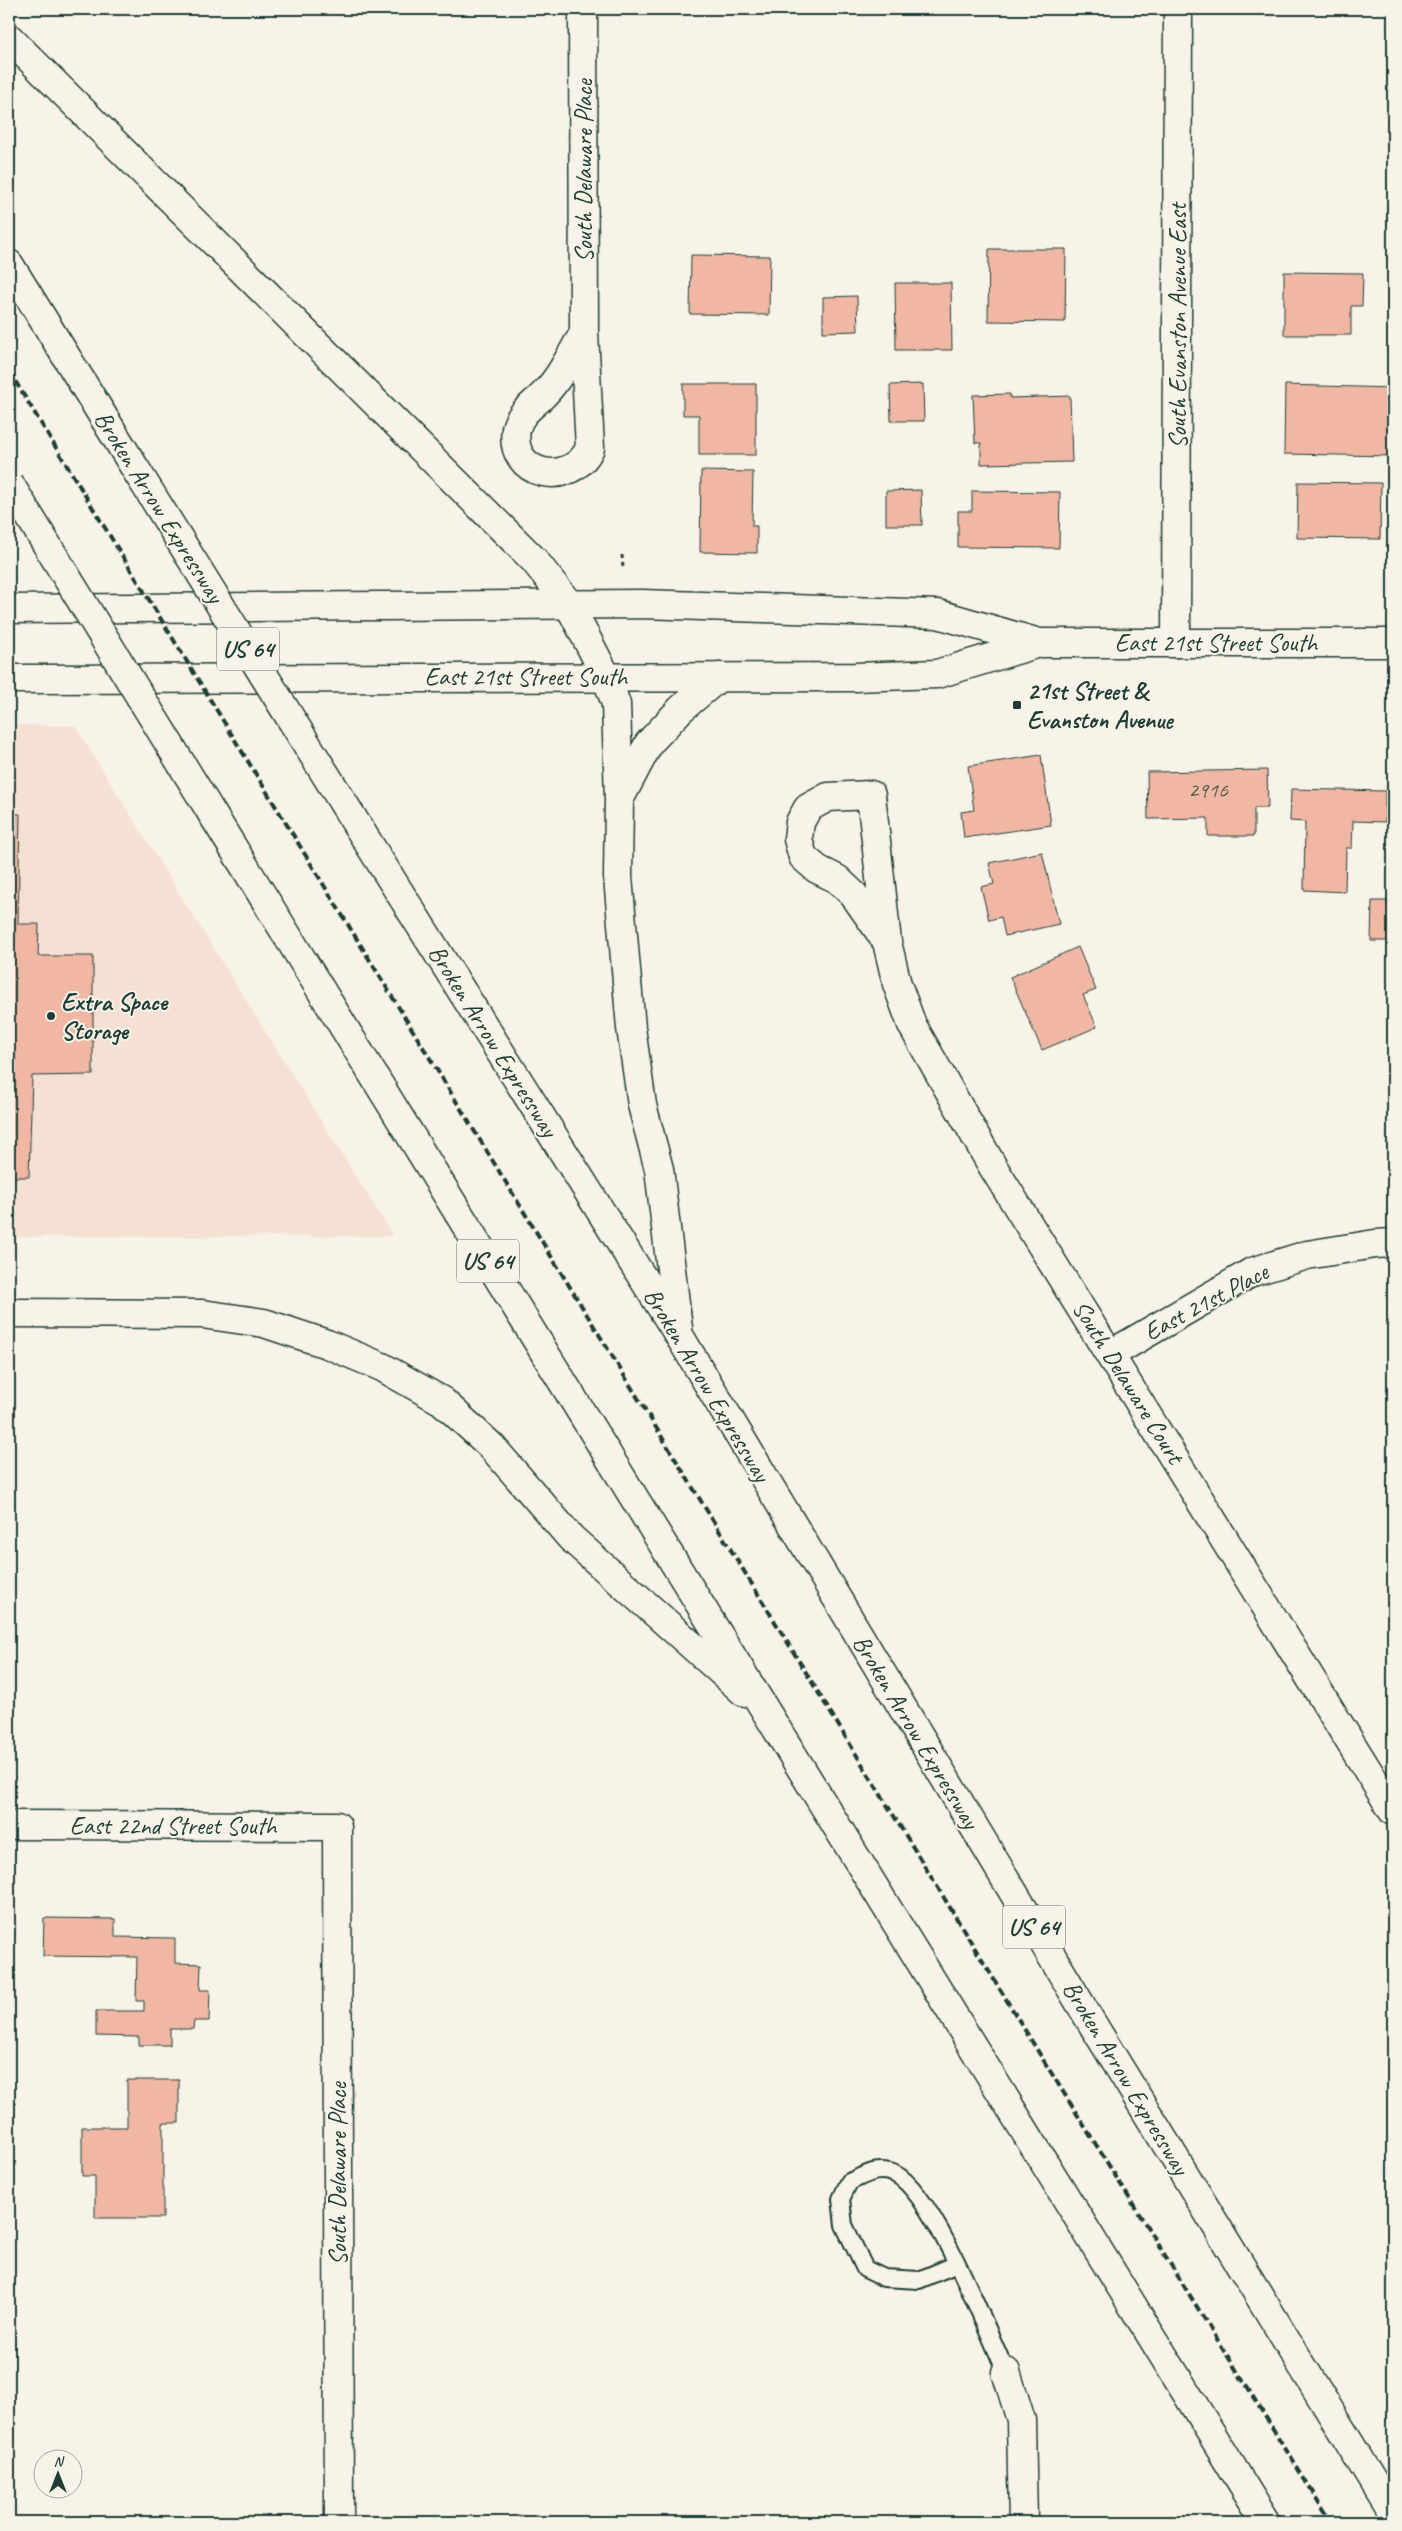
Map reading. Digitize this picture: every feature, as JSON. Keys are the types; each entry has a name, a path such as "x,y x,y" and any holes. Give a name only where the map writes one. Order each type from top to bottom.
{"main road":[{"name":"South Delaware Place","path":"583,9 584,333 590,448 584,460 573,468 558,473 542,472 529,466 520,456 516,444 516,429 520,416 555,383 584,333"},
{"name":"South Evanston Avenue East","path":"1176,643 1178,9"},
{"path":"9,38 534,560 568,603 606,676 616,704 620,799 618,877 631,1028 642,1105 659,1169 680,1337"},
{"name":"Broken Arrow Expressway","path":"9,264 358,825 680,1337 1087,2015 1393,2514"},
{"name":"US 64","path":"9,483 1266,2522"},
{"name":"East 21st Street South","path":"9,609 568,603 938,614 1039,643 1393,644"},
{"name":"East 21st Street South","path":"9,680 719,677 937,674 1039,643"},
{"path":"620,799 649,744 681,709 719,677"},
{"name":"South Delaware Court","path":"887,942 854,896 837,879 817,869 803,858 798,839 800,822 808,808 828,797 871,794 887,942 897,984 912,1025 993,1167 1393,1810"},
{"name":"East 21st Place","path":"1111,1354 1252,1272 1307,1255 1393,1243"},
{"path":"9,1314 202,1314 264,1323 327,1344 382,1366 442,1401 492,1447 571,1538 766,1711"},
{"name":"East 22nd Street South","path":"9,1825 337,1826"},
{"name":"South Delaware Place","path":"337,1826 338,2522"},
{"path":"1006,2372 1021,2420 1023,2522"}],"lane":[{"path":"957,2264 919,2280 884,2278 865,2269 844,2225 841,2199 848,2182 876,2170 895,2174 911,2186 928,2211 957,2264 1006,2372"}],"path":[{"path":"622,555 623,570"}],"shaded area":[{"path":"9,725 75,726 393,1236 9,1237"}],"building":[{"path":"989,249 1066,249 1065,322 988,321"},
{"path":"1389,249 1393,249 1393,285 1390,285"},
{"path":"691,255 770,256 769,315 690,314"},
{"path":"1284,272 1363,273 1362,306 1351,306 1351,335 1284,335"},
{"path":"895,283 951,283 952,350 896,350"},
{"path":"857,296 858,331 823,332 823,297"},
{"path":"683,384 756,384 756,455 699,455 699,415 683,415"},
{"path":"923,384 924,421 891,421 890,385"},
{"path":"1285,385 1393,388 1392,456 1284,454"},
{"path":"1010,394 1010,398 1070,396 1072,462 981,464 981,443 975,443 973,395"},
{"path":"701,471 753,472 752,526 757,526 757,553 700,552"},
{"path":"1298,482 1381,483 1380,539 1297,538"},
{"path":"921,490 922,525 886,525 886,491"},
{"path":"972,491 1060,492 1059,548 958,547 958,511 972,511"},
{"path":"1041,755 1051,825 964,838 961,812 974,810 968,766"},
{"path":"1267,770 1268,808 1254,808 1254,836 1208,836 1208,818 1148,819 1147,772"},
{"path":"1291,789 1385,791 1385,822 1353,821 1352,848 1346,848 1345,892 1304,890 1305,822 1290,821"},
{"name":"Extra Space Storage","path":"9,814 20,814 18,924 39,924 38,956 93,956 93,1075 32,1076 29,1177 9,1177"},
{"path":"1042,852 1059,924 1005,936 1001,917 989,920 981,887 994,884 989,863"},
{"path":"1372,901 1392,901 1392,941 1371,941"},
{"path":"1078,947 1096,990 1083,995 1097,1027 1042,1050 1010,977"},
{"path":"44,1918 115,1919 115,1937 175,1938 175,1963 201,1964 200,1990 210,1990 209,2021 194,2021 193,2029 170,2029 170,2045 139,2045 139,2037 96,2036 96,2011 144,2011 144,2001 136,2001 137,1957 43,1956"},
{"path":"127,2080 179,2080 179,2123 163,2123 163,2218 95,2218 95,2176 82,2176 82,2127 127,2127"}],"railway":[{"path":"9,371 1047,2066 1331,2522"}],"place":[{"name":"21st Street & Evanston Avenue","path":"1017,705"},
{"name":"Extra Space Storage","path":"51,1016"}]}
